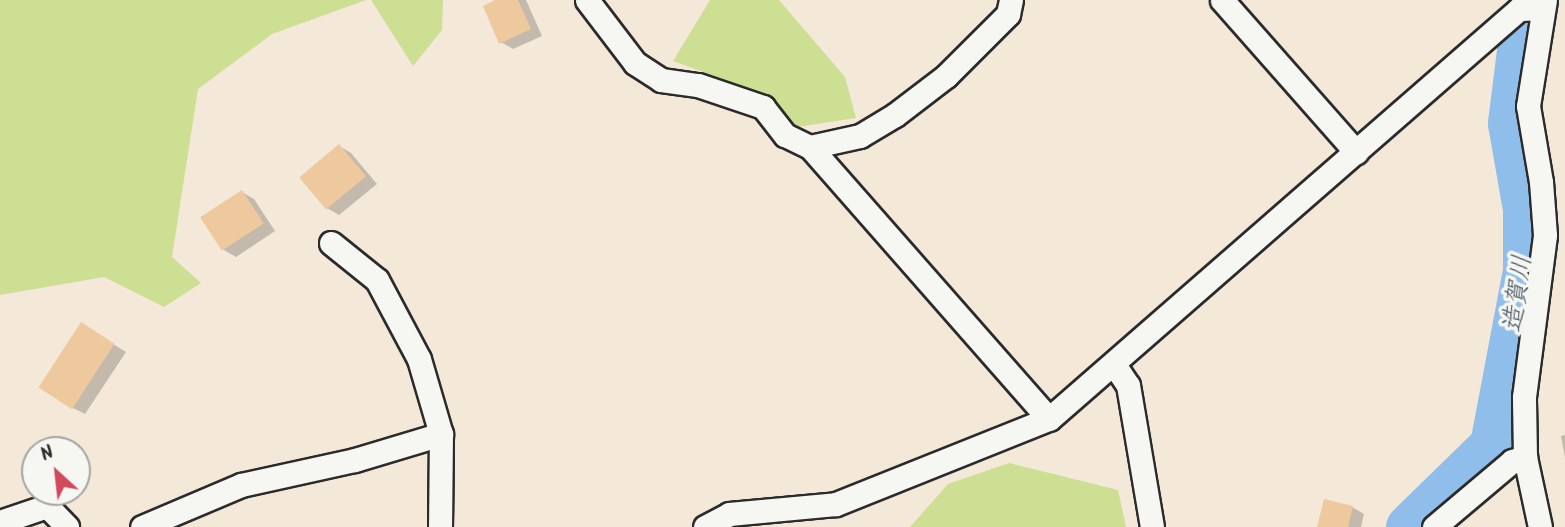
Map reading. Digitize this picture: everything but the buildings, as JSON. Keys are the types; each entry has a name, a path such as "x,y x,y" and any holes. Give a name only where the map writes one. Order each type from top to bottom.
{"street":[{"path":"587,0 635,63 661,80 698,85 763,107 785,135 810,147 1049,419"},
{"path":"810,147 860,135 895,115 946,76 1008,14 1011,0"},
{"path":"1222,0 1356,152"},
{"path":"705,527 729,514 836,504 1049,419 1115,366 1519,9 1544,4 1528,106 1541,182 1545,236 1524,397 1525,457 1539,527"},
{"path":"331,243 377,280 419,359 441,434 440,527"},
{"path":"1115,366 1128,385 1152,527"},
{"path":"142,527 241,485 355,460 441,434"},
{"path":"1434,527 1512,461 1525,457"},
{"path":"0,522 47,506 67,527"}],"green space":[{"path":"0,0 366,0 272,34 198,89 172,257 201,283 164,307 104,277 0,295"},
{"path":"371,0 443,0 442,30 413,66"},
{"path":"710,0 779,0 845,77 856,118 797,127 755,91 673,61"},
{"path":"1009,463 1118,490 1126,527 910,527 948,484"}],"waterway":[{"name":"造賀川","path":"1409,527 1493,445 1526,271 1526,209 1511,123 1523,26"}]}
